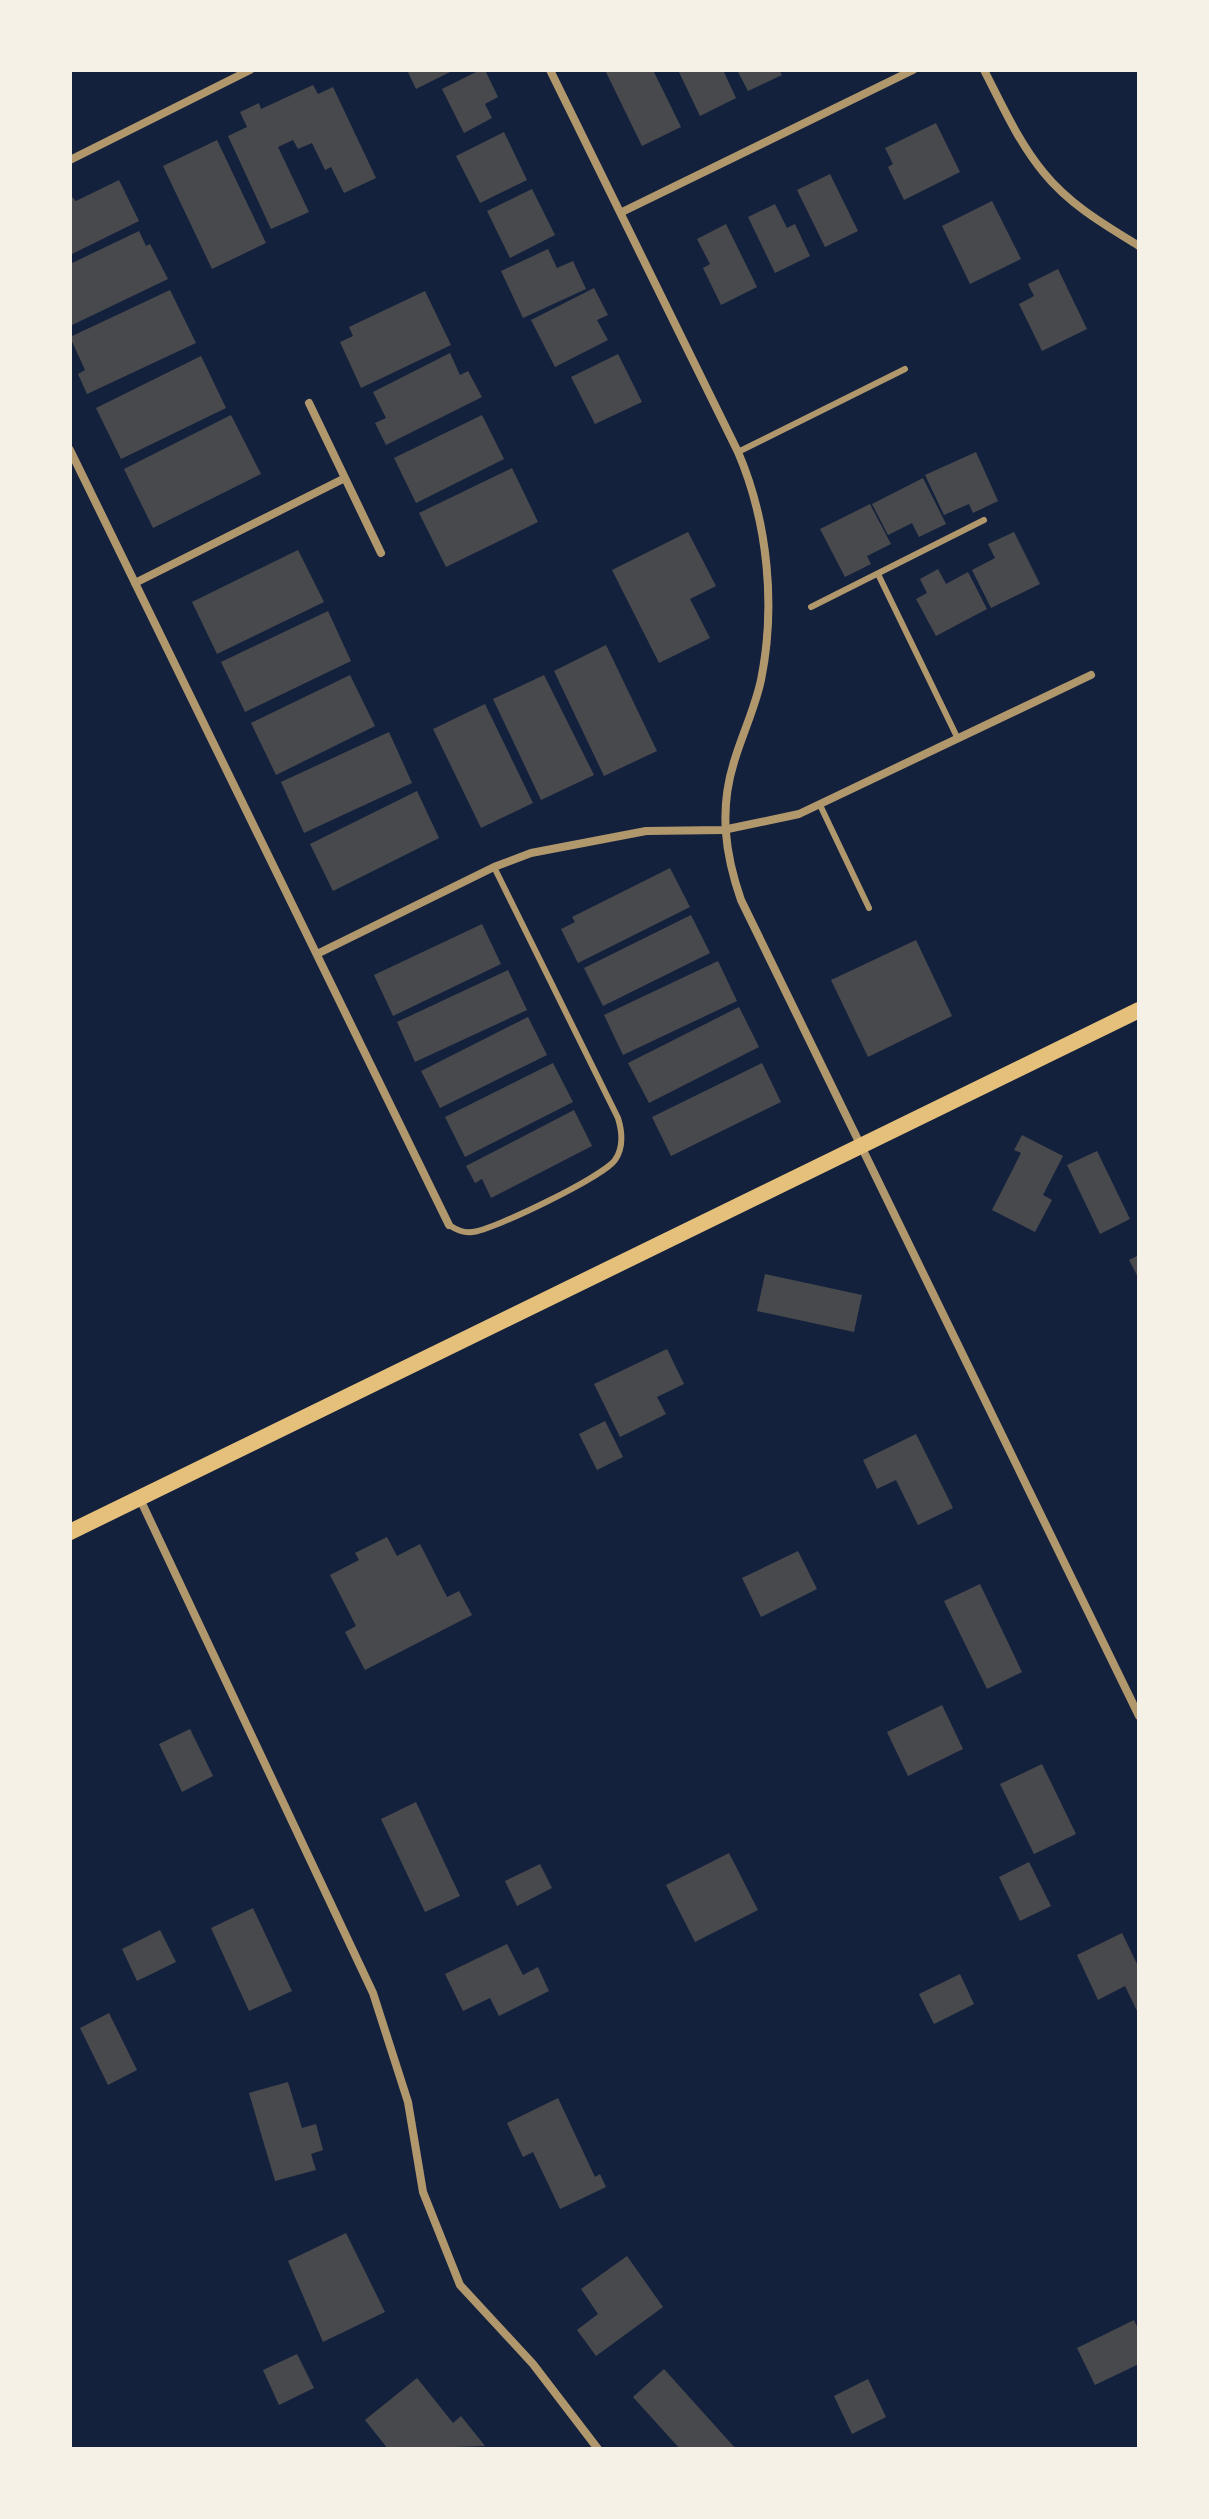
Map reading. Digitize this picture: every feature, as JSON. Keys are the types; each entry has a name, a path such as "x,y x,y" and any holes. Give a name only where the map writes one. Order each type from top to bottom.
{"main road":[{"path":"70,1532 1139,1010"}],"street":[{"path":"550,70 738,452 759,511 769,620 760,682 732,767 723,830 728,863 741,900 1139,1716"},
{"path":"622,212 913,70"},
{"path":"984,70 1013,126 1045,174 1089,215 1139,246"},
{"path":"70,160 244,71"},
{"path":"309,403 381,553"},
{"path":"70,450 449,1225"},
{"path":"135,583 343,479"},
{"path":"317,954 494,867 531,853 646,831 723,830 799,814 1091,675"},
{"path":"140,1499 373,1993 408,2102 423,2192 460,2285 533,2364 598,2449"}],"lane":[{"path":"738,452 905,369"},
{"path":"811,607 984,520"},
{"path":"878,574 958,739"},
{"path":"820,805 869,908"},
{"path":"449,1225 462,1232 483,1230 596,1176 615,1160 621,1140 618,1118 494,867"}],"building":[{"path":"407,70 454,70 416,89"},
{"path":"485,70 498,97 485,104 492,118 464,133 442,89"},
{"path":"605,70 653,70 681,127 642,146"},
{"path":"678,70 723,70 736,98 700,116"},
{"path":"737,70 779,70 782,75 748,91"},
{"path":"313,85 318,94 333,87 376,178 344,193 331,167 325,170 312,143 298,149 293,140 278,147 309,212 271,229 228,136 247,127 240,112 259,103 261,109"},
{"path":"936,123 960,172 904,200 888,167 893,164 885,148"},
{"path":"504,132 527,180 480,203 456,156"},
{"path":"217,140 266,243 212,269 163,166"},
{"path":"830,174 858,231 825,247 797,190"},
{"path":"119,180 139,221 70,255 70,195 76,201"},
{"path":"532,189 555,235 510,258 487,211"},
{"path":"992,201 1021,259 970,284 942,226"},
{"path":"775,204 787,228 795,224 810,256 775,273 748,217"},
{"path":"726,224 757,287 721,305 703,268 710,264 697,239"},
{"path":"139,231 146,246 150,244 168,279 70,326 70,264"},
{"path":"548,249 557,268 573,261 586,289 523,318 501,271"},
{"path":"1058,269 1087,329 1042,351 1019,304 1034,296 1028,284"},
{"path":"594,288 608,315 597,320 608,340 555,367 531,320"},
{"path":"170,290 196,343 87,394 78,374 85,370 70,337"},
{"path":"425,291 451,345 361,388 340,342 353,336 349,327"},
{"path":"450,353 460,375 468,371 482,397 386,445 375,423 386,418 373,392"},
{"path":"618,354 642,402 595,424 571,377"},
{"path":"201,356 226,408 121,459 96,408"},
{"path":"231,415 261,474 153,528 124,469"},
{"path":"482,415 504,459 416,503 394,458"},
{"path":"976,452 998,501 973,513 969,504 944,515 925,475"},
{"path":"512,468 538,522 446,567 419,513"},
{"path":"923,478 946,524 919,537 912,523 888,535 872,504"},
{"path":"870,504 891,544 867,556 871,564 845,577 820,529"},
{"path":"688,532 716,586 690,599 710,638 659,663 612,570"},
{"path":"1014,532 1040,584 991,608 972,570 995,558 988,544"},
{"path":"298,550 324,602 217,654 192,602"},
{"path":"938,569 946,584 968,572 987,609 936,636 916,599 927,593 920,579"},
{"path":"328,611 351,661 245,712 221,662"},
{"path":"606,645 657,751 604,776 554,671"},
{"path":"350,675 375,726 276,775 251,723"},
{"path":"544,675 594,775 541,800 493,699"},
{"path":"485,704 533,803 481,828 433,729"},
{"path":"389,732 412,783 304,833 281,782"},
{"path":"417,791 439,838 333,891 310,844"},
{"path":"670,868 690,907 578,963 561,929 575,922 572,917"},
{"path":"691,915 710,953 603,1006 584,968"},
{"path":"482,924 501,964 393,1016 374,975"},
{"path":"916,940 952,1016 868,1057 831,980"},
{"path":"718,961 737,1001 623,1055 604,1015"},
{"path":"508,970 527,1010 415,1062 397,1022"},
{"path":"739,1007 759,1047 649,1103 628,1063"},
{"path":"528,1017 547,1055 440,1108 421,1071"},
{"path":"553,1063 573,1102 465,1157 445,1117"},
{"path":"762,1063 781,1102 671,1156 652,1117"},
{"path":"574,1110 592,1146 491,1198 482,1179 475,1183 466,1166"},
{"path":"1022,1135 1063,1156 1043,1195 1052,1200 1035,1232 992,1210 1021,1153 1014,1150"},
{"path":"1097,1151 1130,1219 1100,1234 1067,1165"},
{"path":"1139,1255 1139,1279 1129,1260"},
{"path":"765,1274 862,1295 854,1332 757,1311"},
{"path":"667,1349 684,1384 657,1397 666,1414 620,1437 594,1384"},
{"path":"605,1421 623,1457 597,1470 579,1434"},
{"path":"916,1434 953,1508 918,1525 896,1480 877,1489 863,1460"},
{"path":"387,1537 397,1556 420,1544 447,1597 459,1591 472,1615 365,1670 345,1632 356,1626 330,1575 359,1560 355,1553"},
{"path":"798,1551 817,1589 761,1617 742,1578"},
{"path":"980,1584 1022,1672 987,1689 944,1601"},
{"path":"942,1705 963,1749 908,1776 887,1732"},
{"path":"190,1729 213,1776 182,1792 159,1744"},
{"path":"1042,1764 1076,1834 1034,1854 1000,1784"},
{"path":"416,1802 460,1896 425,1912 381,1819"},
{"path":"729,1853 758,1910 695,1942 666,1885"},
{"path":"1029,1862 1051,1906 1020,1921 999,1877"},
{"path":"540,1864 552,1888 517,1906 505,1881"},
{"path":"253,1908 292,1991 249,2011 211,1928"},
{"path":"160,1930 176,1962 137,1981 122,1949"},
{"path":"1122,1933 1139,1968 1139,2015 1125,1986 1098,2000 1077,1955"},
{"path":"507,1944 523,1975 538,1967 549,1991 499,2016 490,1998 463,2011 445,1974"},
{"path":"960,1974 974,2004 934,2024 919,1994"},
{"path":"109,2013 137,2070 108,2085 80,2028"},
{"path":"288,2082 302,2128 316,2124 323,2150 311,2154 316,2170 275,2181 249,2093"},
{"path":"558,2098 595,2177 600,2174 606,2187 560,2209 533,2152 523,2157 507,2123"},
{"path":"346,2233 385,2312 323,2342 288,2261"},
{"path":"627,2256 663,2307 596,2356 577,2330 598,2314 581,2289"},
{"path":"1134,2320 1139,2331 1139,2364 1095,2385 1077,2348"},
{"path":"297,2354 314,2388 279,2405 263,2370"},
{"path":"664,2369 736,2449 680,2449 633,2397"},
{"path":"417,2378 453,2423 461,2416 485,2446 388,2449 365,2420"},
{"path":"868,2379 886,2417 852,2434 834,2396"}]}
